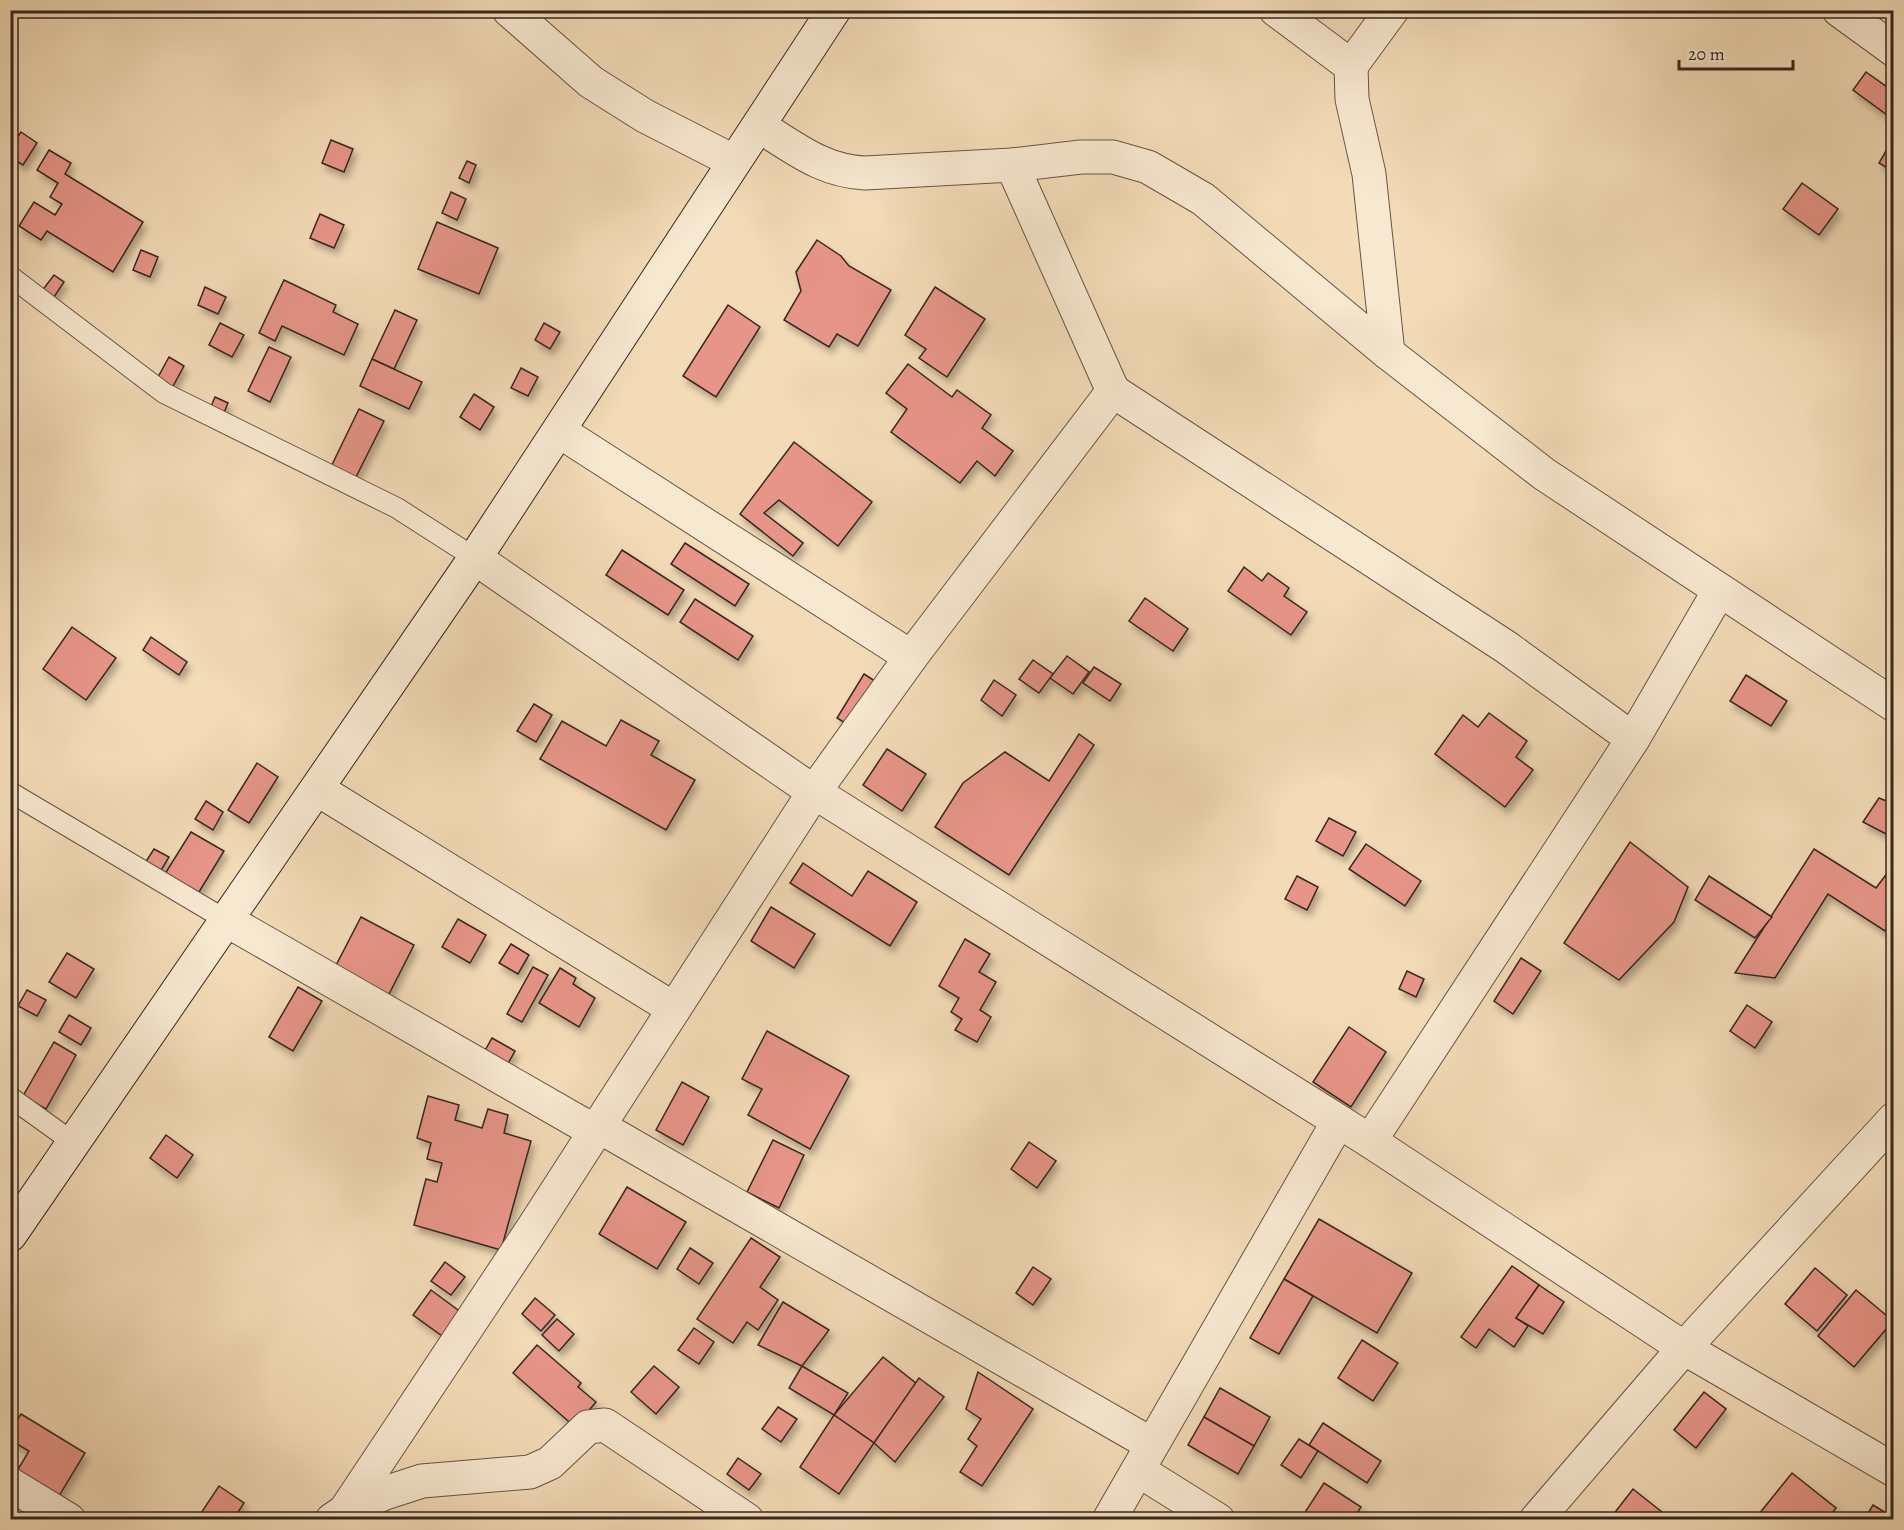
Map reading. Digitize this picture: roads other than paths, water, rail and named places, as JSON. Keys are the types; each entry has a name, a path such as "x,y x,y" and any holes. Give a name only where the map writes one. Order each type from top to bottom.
{"street":[{"path":"509,10 591,82 645,116 733,161"},
{"path":"10,1235 475,558 834,10"},
{"path":"1276,10 1351,66"},
{"path":"1388,353 1370,174 1352,99 1351,66 1392,10"},
{"path":"1839,10 1893,50"},
{"path":"759,126 824,166 842,172 865,173 1012,165 1113,157 1148,166 1203,199 1388,353 1544,474 1893,705"},
{"path":"1012,165 1113,391 1506,646 1633,739"},
{"path":"338,1515 596,1130 814,792 911,657 1113,391"},
{"path":"560,431 911,657"},
{"path":"475,558 814,792 1370,1141 1684,1348 1893,1470"},
{"path":"1370,1141 1633,739 1719,591"},
{"path":"317,789 674,1009"},
{"path":"226,920 572,1119 596,1130 607,1131 618,1136 1144,1457 1218,1520"},
{"path":"1536,1520 1684,1348 1893,1119"},
{"path":"1109,1520 1338,1122"},
{"path":"338,1515 385,1493 423,1480 530,1472 550,1463 588,1427 596,1424 605,1425 747,1520"},
{"path":"10,1485 69,1520"}],"lane":[{"path":"10,276 164,393 397,508 475,558"},
{"path":"10,792 226,920"},
{"path":"10,1097 74,1143"}]}
